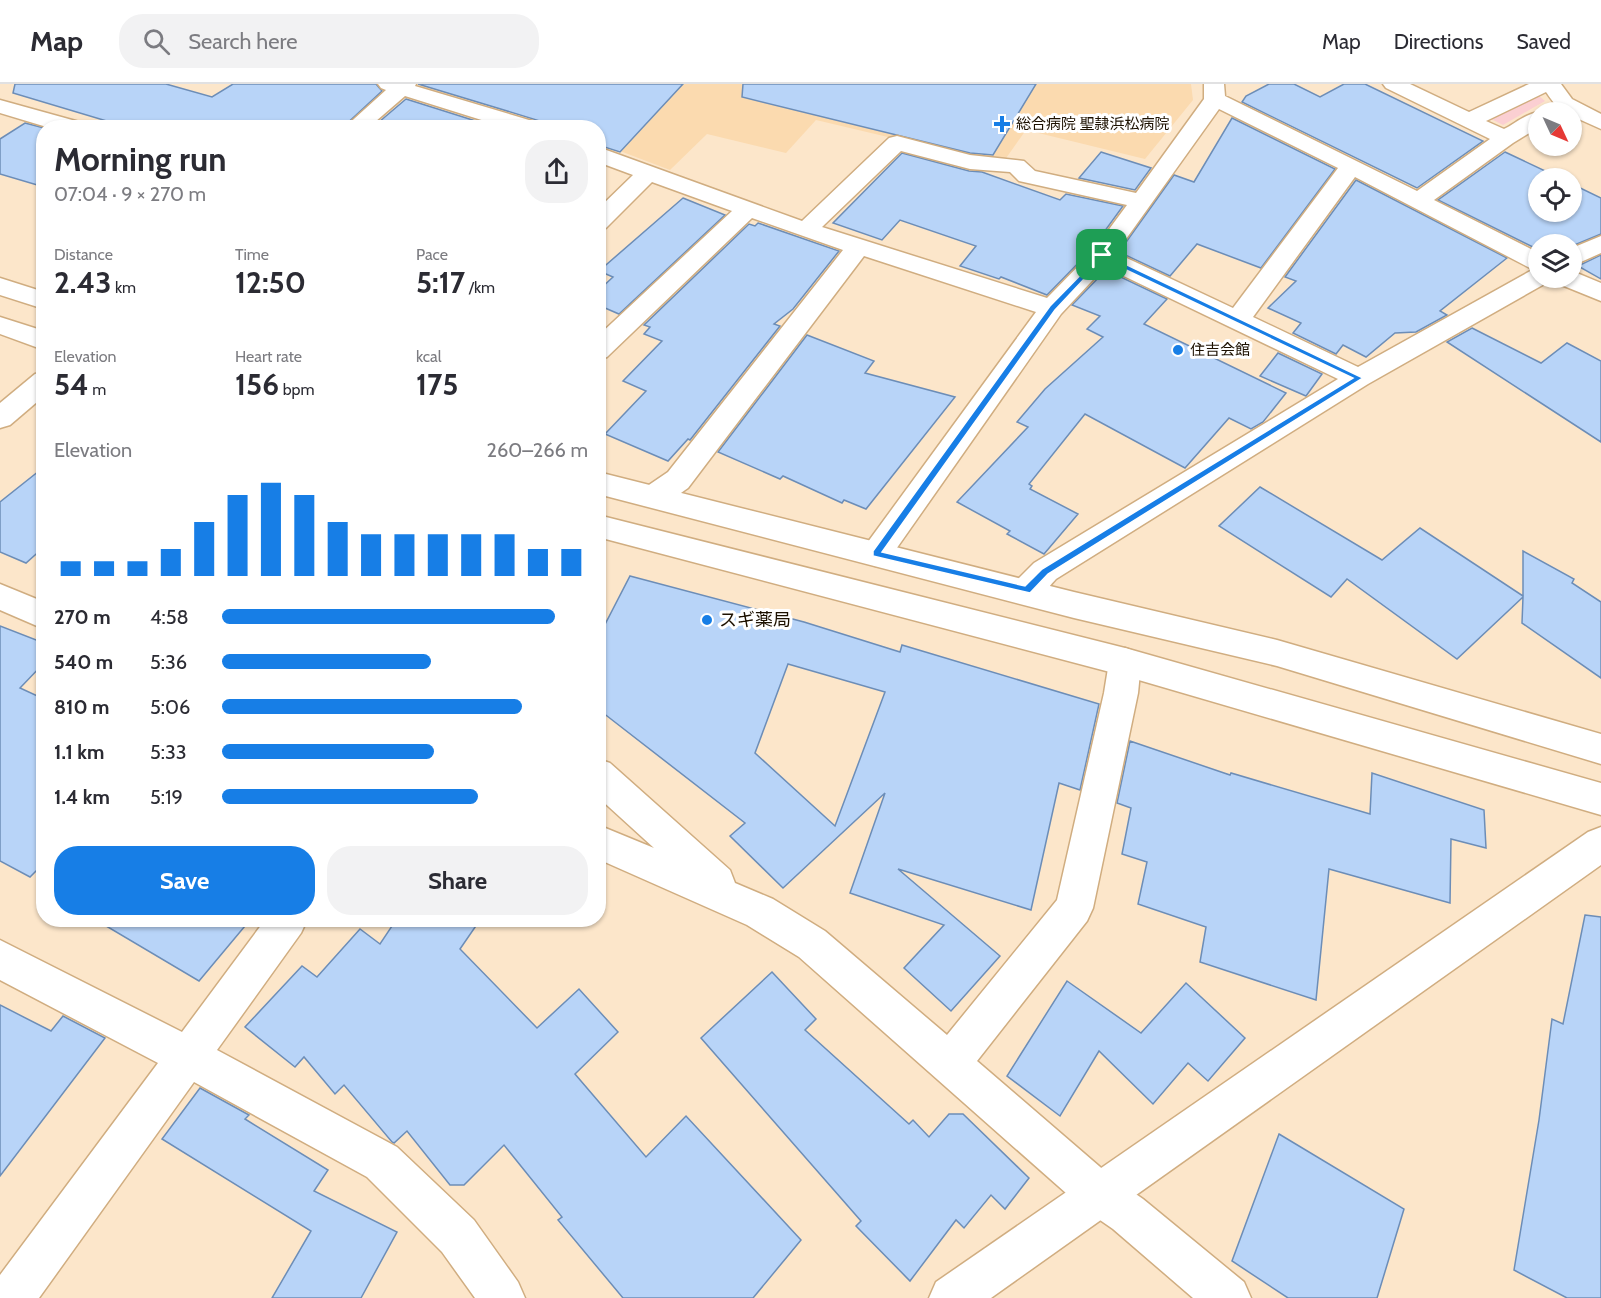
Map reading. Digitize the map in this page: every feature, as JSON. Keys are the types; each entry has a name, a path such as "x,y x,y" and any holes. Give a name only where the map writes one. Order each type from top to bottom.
{"street":[{"path":"1393,84 1505,138"},
{"path":"1470,120 1548,84 1555,102"},
{"path":"362,120 398,85 506,120"},
{"path":"876,554 1052,308 1102,255 1214,92 1528,257"},
{"path":"1573,102 1592,95"},
{"path":"0,106 48,120"},
{"path":"1582,117 1601,123"},
{"path":"1419,200 1505,138 1528,124"},
{"path":"806,230 897,143 970,162 1016,166 1027,176 1141,201"},
{"path":"606,157 806,230 1052,308"},
{"path":"1238,321 1351,166"},
{"path":"606,215 648,173"},
{"path":"606,343 748,209"},
{"path":"1582,253 1601,243"},
{"path":"653,498 678,480 859,246"},
{"path":"1102,255 1359,378"},
{"path":"1026,591 1045,571 1359,378 1528,282"},
{"path":"1582,284 1601,293"},
{"path":"0,286 36,298"},
{"path":"0,325 36,338"},
{"path":"0,418 36,388"},
{"path":"606,485 1074,605 1277,653 1601,749"},
{"path":"606,528 1125,662 1601,799"},
{"path":"0,596 36,612"},
{"path":"950,1063 1074,908 1121,693 1125,662"},
{"path":"606,781 712,879 812,944 1099,1194 1128,1214 1228,1298"},
{"path":"952,1298 1601,844"},
{"path":"606,845 760,912"},
{"path":"11,1298 283,927"},
{"path":"0,959 382,1162 458,1236 502,1298"}],"shaded area":[{"name":"総合病院 聖隷浜松病院","path":"425,84 1191,84 1193,100 1145,159 1026,130 1004,161 968,156 816,120 786,153 707,134 670,170 606,146 606,120 537,120 421,87"},
{"path":"1538,95 1545,101 1528,102 1528,111 1503,125 1489,118"}],"building":[{"path":"15,84 166,84 212,97 233,84 376,84 382,91 351,120 103,120 13,93"},
{"path":"418,84 683,84 620,152 606,148 606,120 537,120"},
{"path":"743,84 1036,84 993,155 970,153 742,97"},
{"path":"1269,84 1294,84 1320,97 1344,84 1365,84 1483,141 1417,188 1242,102 1246,96"},
{"path":"406,99 473,120 381,120"},
{"path":"1232,118 1335,169 1261,268 1197,244 1170,276 1119,252 1174,175 1194,182"},
{"path":"25,123 36,126 36,185 0,174 0,139"},
{"path":"1101,152 1151,168 1135,190 1079,178"},
{"path":"1505,152 1539,168 1528,168 1528,222 1582,222 1582,189 1601,198 1601,234 1582,242 1582,234 1528,234 1528,245 1438,200"},
{"path":"902,153 969,171 982,172 1060,200 1066,194 1123,206 1091,250 1047,295 1001,277 999,279 960,266 976,246 900,220 882,240 833,223"},
{"path":"1356,180 1507,258 1440,311 1447,315 1416,332 1395,333 1366,357 1343,345 1336,354 1293,333 1301,323 1268,308 1296,281 1285,277"},
{"path":"683,198 725,215 619,314 606,308 606,284 613,277 606,274 606,265"},
{"path":"758,223 839,251 793,309 774,324 780,326 690,440 688,439 668,461 606,434 646,391 623,381 662,341 644,334 650,327 644,325 749,224 755,226"},
{"path":"1601,255 1601,279 1582,268 1582,264"},
{"path":"1106,270 1167,299 1144,324 1286,393 1263,422 1251,429 1229,418 1185,468 1085,414 1029,484 1032,486 1030,489 1078,514 1044,554 1007,534 1010,531 957,502 1028,427 1017,422 1045,389 1103,337 1087,329 1100,316 1072,305"},
{"path":"1472,328 1541,363 1567,343 1601,361 1601,442 1447,342"},
{"path":"807,335 874,361 865,373 955,397 866,509 844,500 842,503 783,476 780,479 718,452"},
{"path":"1278,353 1322,374 1306,396 1260,376"},
{"path":"36,473 36,554 26,563 0,552 0,502"},
{"path":"1260,487 1382,560 1420,528 1523,596 1523,551 1574,579 1572,583 1601,602 1601,678 1522,623 1523,597 1457,659 1347,579 1331,597 1219,526"},
{"path":"630,576 804,622 900,652 902,645 1099,704 1080,790 1059,783 1031,910 898,869 1000,956 951,1011 904,968 944,925 850,893 885,793 783,888 730,836 745,823 606,715 606,622","holes":["788,664 885,692 835,826 755,753"]},
{"path":"0,626 36,640 36,671 20,688 36,695 36,871 30,877 0,861"},
{"path":"1130,741 1230,775 1231,773 1370,814 1372,773 1484,810 1486,848 1451,839 1450,903 1329,869 1316,1000 1200,962 1206,927 1138,904 1147,862 1122,854 1131,808 1117,803"},
{"path":"1585,915 1601,917 1601,1298 1567,1298 1514,1270 1539,1120 1552,1019 1563,1024"},
{"path":"108,927 244,927 199,981"},
{"path":"391,927 475,927 460,949 537,1028 579,989 618,1032 575,1074 646,1157 686,1116 801,1240 753,1298 623,1298 558,1220 562,1217 504,1145 464,1185 450,1185 407,1131 394,1143 392,1142 344,1085 335,1094 304,1057 295,1067 245,1027 302,966 317,977 360,929 380,944"},
{"path":"772,972 816,1019 805,1030 909,1124 913,1120 929,1137 949,1114 963,1114 1029,1178 1005,1209 991,1195 964,1228 956,1220 910,1281 856,1226 861,1221 701,1038"},
{"path":"1067,981 1141,1033 1186,983 1245,1038 1208,1081 1188,1063 1153,1104 1099,1051 1060,1116 1007,1076"},
{"path":"0,1005 51,1031 63,1016 105,1038 0,1176"},
{"path":"200,1088 249,1115 245,1119 328,1170 314,1191 397,1232 361,1298 272,1298 311,1231 162,1139"},
{"path":"1279,1134 1404,1209 1377,1298 1288,1298 1232,1261"}],"place":[{"name":"総合病院 聖隷浜松病院","path":"1002,124"},
{"name":"住吉会館","path":"1178,350"},
{"name":"スギ薬局","path":"707,620"}],"route":[{"path":"1102,255 1359,378 1045,571 1026,591 876,554 1052,308 1102,255"}]}
